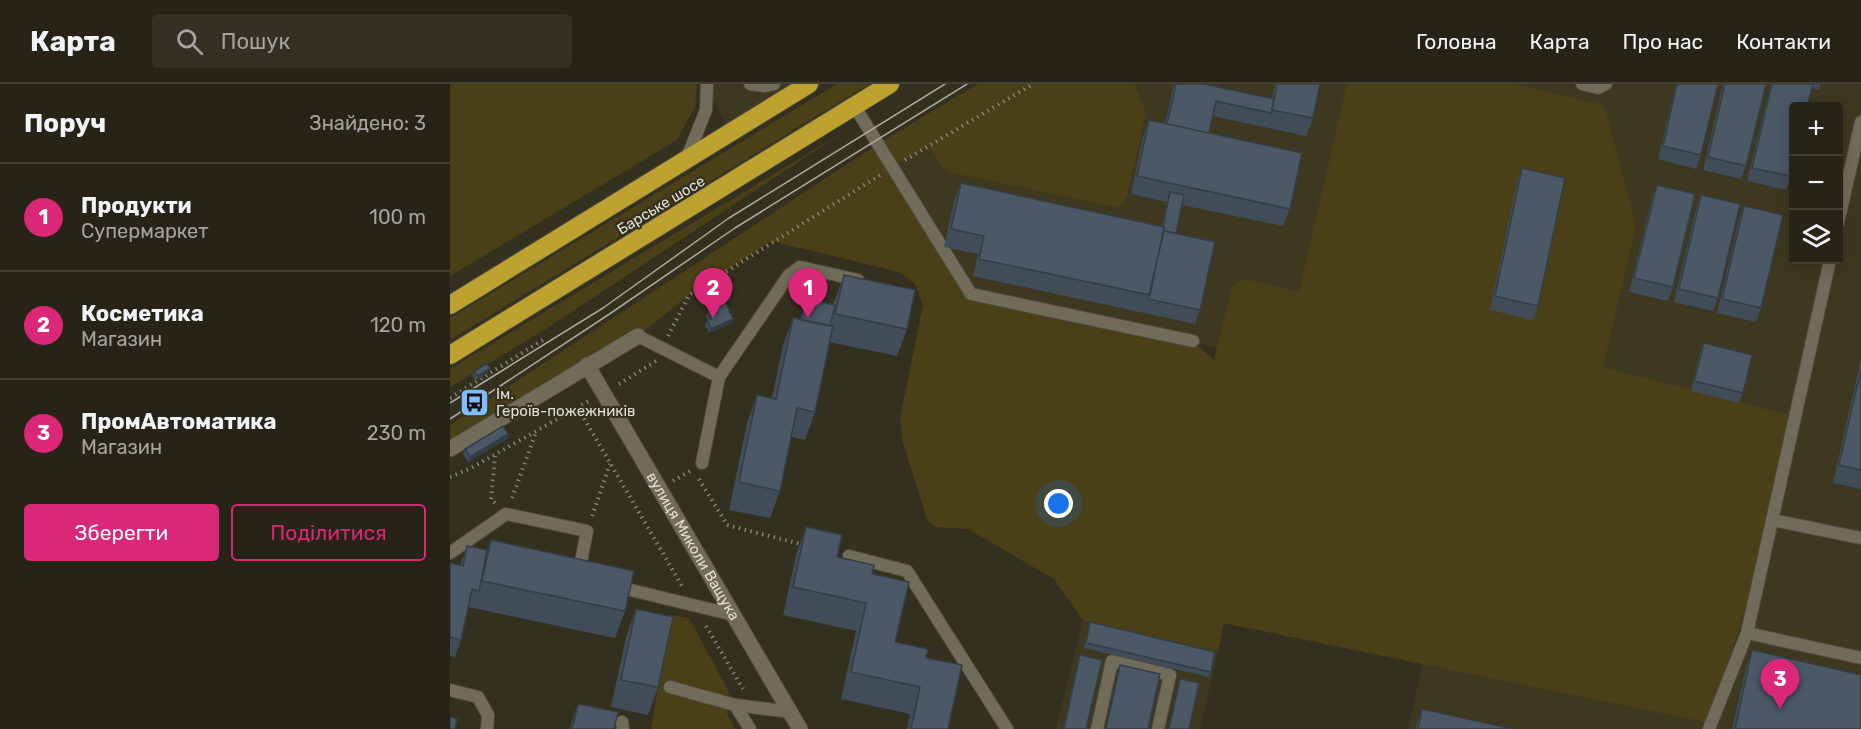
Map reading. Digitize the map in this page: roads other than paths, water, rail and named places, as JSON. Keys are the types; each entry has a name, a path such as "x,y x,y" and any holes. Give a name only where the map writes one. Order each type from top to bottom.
{"highway":[{"path":"450,305 685,163 809,84"},
{"name":"Барське шосе","path":"450,355 890,84"}],"street":[{"path":"450,449 587,364 638,336"},
{"name":"вулиця Миколи Ващука","path":"587,364 800,729"}],"lane":[{"path":"685,163 706,110 707,84"},
{"path":"750,84 764,86 774,84"},
{"path":"1582,84 1598,88 1606,84"},
{"path":"855,107 971,294 1193,341"},
{"path":"1842,210 1861,122"},
{"path":"1709,729 1747,633 1829,264"},
{"path":"702,464 718,377 794,270 808,268 865,282"},
{"path":"638,336 718,377"},
{"path":"450,553 506,513 586,531 579,567 596,582 734,615"},
{"path":"1772,520 1861,538"},
{"path":"849,556 908,571 1007,729"},
{"path":"1747,633 1861,658"},
{"path":"1097,729 1112,661 1170,675 1158,729"},
{"path":"670,687 735,705 790,712"},
{"path":"450,690 478,697 488,715 487,729"},
{"path":"735,705 750,729"}],"tram line":[{"path":"450,403 603,308 729,218 945,84"},
{"path":"450,419 735,228 967,84"}],"place":[{"name":"Косметика","path":"713,318"},
{"name":"Продукти","path":"808,318"},
{"name":"Ім. Героїв-пожежників","path":"475,403"},
{"name":"ПромАвтоматика","path":"1780,709"}]}
